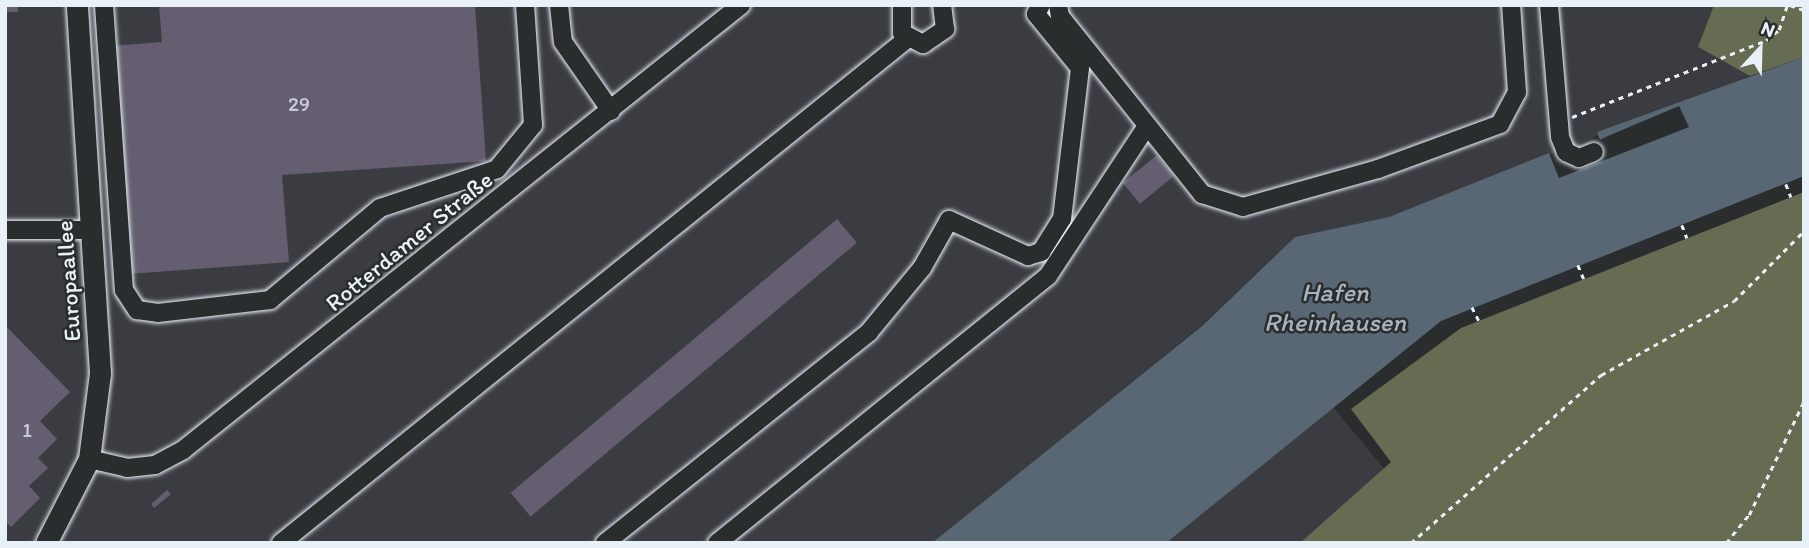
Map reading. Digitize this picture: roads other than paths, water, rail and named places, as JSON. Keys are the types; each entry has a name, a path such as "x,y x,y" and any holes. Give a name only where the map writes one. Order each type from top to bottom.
{"main road":[{"name":"Europaallee","path":"46,543 89,459 100,373 76,5"}],"street":[{"path":"104,5 121,267 129,302 137,310 258,305 358,226 411,194 497,169 529,134 525,5"},
{"path":"559,5 563,42 611,111"},
{"name":"Rotterdamer Straße","path":"89,459 127,468 155,465 183,450 741,5"},
{"path":"902,5 898,26 907,39 923,44 940,36 947,20 942,5"},
{"path":"606,543 869,332 922,268 948,220 1028,256 1041,252 1062,219 1080,68 1035,14 1041,5"},
{"path":"1058,5 1060,16 1202,194 1227,206 1378,169 1472,137 1506,117 1517,92 1511,5"},
{"path":"1549,5 1555,117 1566,152 1579,158 1594,152"},
{"path":"281,543 907,39"},
{"path":"716,543 1048,276 1147,126"},
{"path":"5,230 92,230"}],"water":[{"name":"Hafen Rheinhausen","path":"1804,57 1804,176 1441,321 1166,543 932,543 1202,326 1295,237 1389,217 1549,153 1559,177 1688,127 1679,107 1600,140 1597,132"}]}
